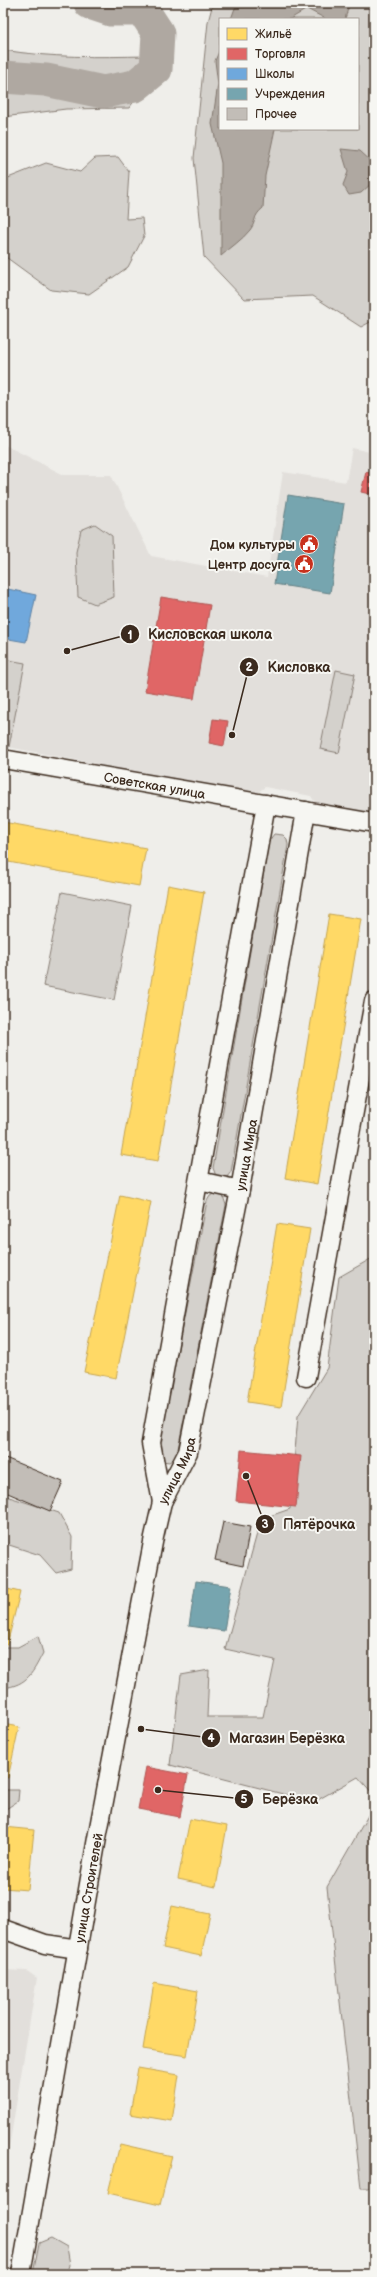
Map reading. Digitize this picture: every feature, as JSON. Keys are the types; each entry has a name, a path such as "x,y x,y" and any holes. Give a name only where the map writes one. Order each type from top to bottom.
{"street":[{"name":"Советская улица","path":"3,759 374,823"},
{"name":"улица Мира","path":"162,1502 151,1444 266,804"},
{"name":"улица Мира","path":"162,1502 188,1452 240,1190 306,811"},
{"path":"306,1377 374,1000"},
{"path":"199,1181 240,1190"},
{"name":"улица Строителей","path":"22,2274 107,1785 162,1502"},
{"path":"3,1929 45,1944 78,1949"}],"shaded area":[{"path":"213,3 374,3 374,320 361,327 313,296 244,299 204,257 194,158 208,22"},
{"path":"273,3 347,3 349,5 345,18 324,18 307,9 292,18 231,18 235,8"},
{"path":"3,50 57,56 147,56 159,69 129,108 66,109 3,117"},
{"path":"219,51 219,130 275,130 265,176 263,208 257,214 252,227 247,234 221,256 221,163 212,124 218,84 215,61"},
{"path":"341,149 360,151 373,163 372,183 361,193 349,195 343,185 348,172"},
{"path":"118,157 129,172 126,219 142,218 144,236 128,267 89,294 51,290 3,255 3,180 46,163 80,172 95,158"},
{"path":"3,444 64,475 111,475 151,556 267,577 283,472 346,482 352,448 374,453 374,815 322,806 316,804 311,796 265,787 258,792 240,792 3,746"},
{"path":"95,524 112,536 114,597 95,604 78,597 76,552 81,530"},
{"path":"3,659 25,663 9,747 3,746"},
{"path":"336,670 355,674 339,753 320,749"},
{"path":"274,834 283,835 287,839 288,845 231,1172 226,1178 216,1176 213,1168 269,841"},
{"path":"62,892 132,906 114,1000 43,986"},
{"path":"215,1193 223,1196 226,1205 177,1454 174,1459 169,1462 163,1461 158,1450 207,1201 210,1196"},
{"path":"374,1257 374,1795 358,1777 314,1802 170,1765 181,1675 209,1670 207,1717 263,1717 275,1660 225,1649 261,1519 290,1509 298,1416 327,1368 339,1277"},
{"path":"3,1495 59,1513 72,1537 71,1569 56,1573 40,1555 3,1543"},
{"path":"38,1636 43,1653 33,1672 24,1681 3,1688 3,1647 18,1647"},
{"path":"3,1790 19,1790 18,1801 3,1811"},
{"path":"374,1805 374,2188 361,2188 327,1887"},
{"path":"3,1970 27,1971 37,1978 3,2184"},
{"path":"51,2238 67,2247 70,2265 67,2274 33,2274 39,2243"}],"building: Жильё":[{"path":"3,822 146,848 139,886 3,861"},
{"path":"168,885 204,892 158,1161 121,1155"},
{"path":"329,914 361,919 317,1184 285,1178"},
{"path":"120,1195 151,1202 116,1378 84,1372"},
{"path":"277,1224 310,1229 281,1407 247,1402"},
{"path":"3,1588 20,1592 7,1645 3,1644"},
{"path":"3,1724 19,1727 8,1778 3,1777"},
{"path":"190,1819 227,1826 216,1887 178,1879"},
{"path":"3,1827 34,1830 28,1890 3,1888"},
{"path":"172,1906 210,1914 201,1956 163,1948"},
{"path":"154,1983 198,1991 187,2056 143,2049"},
{"path":"138,2068 179,2075 172,2121 130,2114"},
{"path":"120,2144 172,2156 160,2205 108,2193"}],"building: Торговля":[{"path":"366,472 374,474 374,495 361,492"},
{"path":"161,597 210,605 194,699 145,691"},
{"path":"213,719 228,721 224,746 209,743"},
{"path":"241,1450 301,1456 296,1507 236,1501"},
{"path":"146,1767 188,1775 180,1817 138,1809"}],"building: Школы":[{"path":"3,588 36,595 26,642 3,638"}],"building: Учреждения":[{"name":"Дом культуры","path":"288,495 344,504 330,593 274,584"},
{"path":"196,1581 231,1586 224,1631 189,1626"}],"building: Прочее":[{"path":"3,1457 63,1482 50,1511 3,1491"},
{"path":"223,1522 250,1527 243,1566 215,1560"}],"waterway":[{"path":"3,77 46,80 103,92 135,86 156,69 158,33 143,10 111,10 90,3"}],"place":[{"name":"Дом культуры","path":"309,544"},
{"name":"Центр досуга","path":"304,564"},
{"name":"Кисловская школа","path":"67,651"},
{"name":"Кисловка","path":"232,735"},
{"name":"Пятёрочка","path":"246,1476"},
{"name":"Магазин Берёзка","path":"141,1729"},
{"name":"Берёзка","path":"158,1790"}]}
